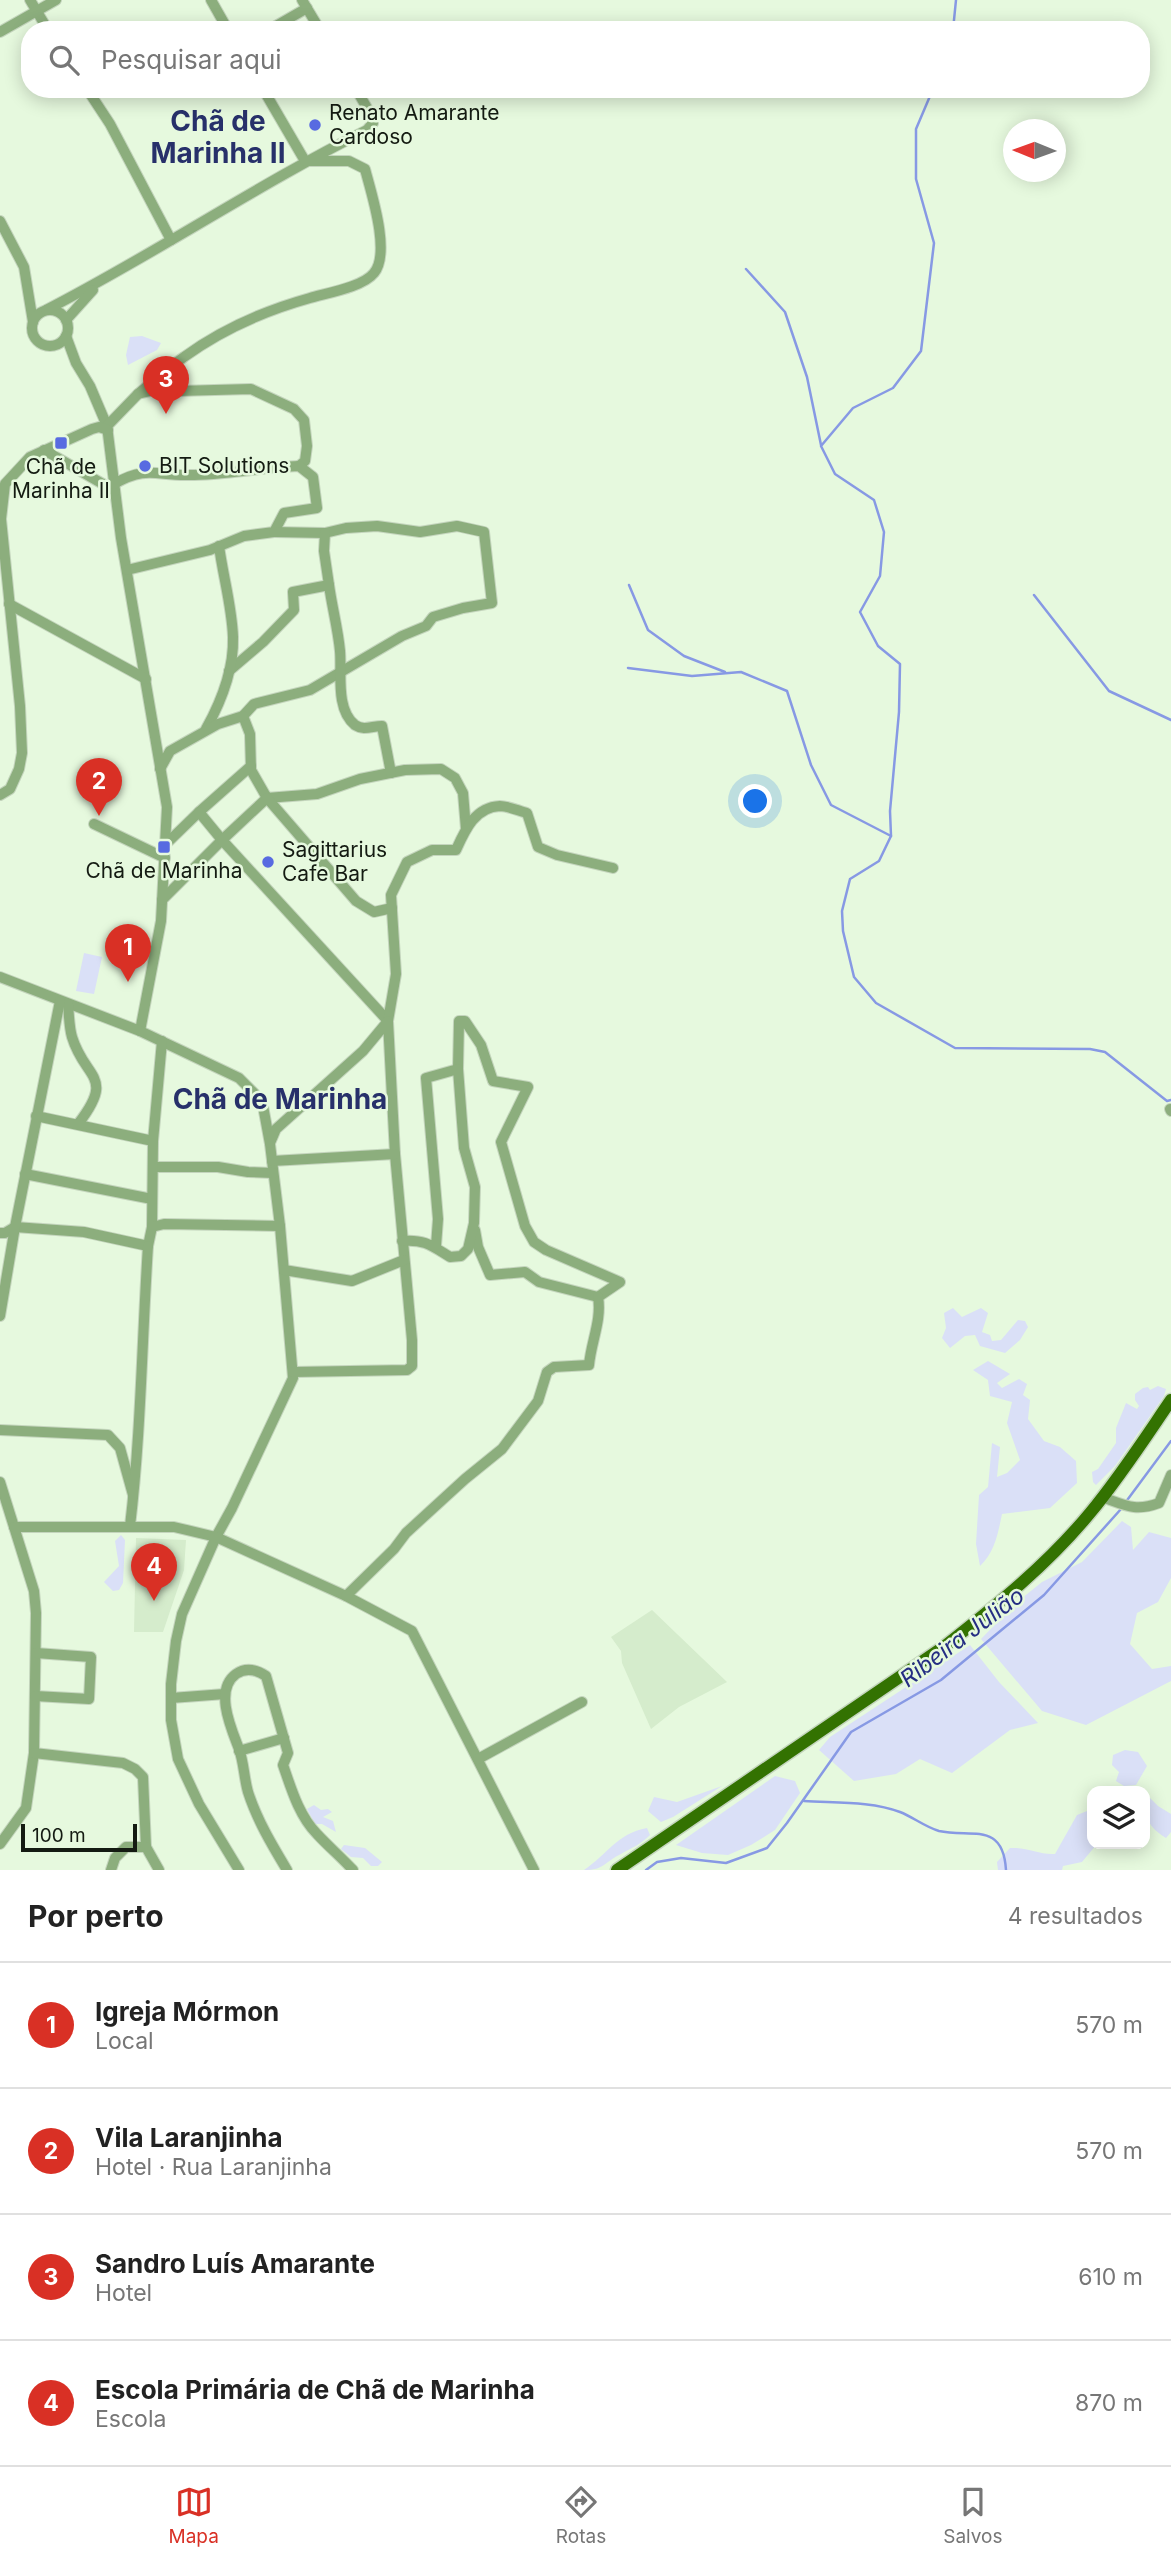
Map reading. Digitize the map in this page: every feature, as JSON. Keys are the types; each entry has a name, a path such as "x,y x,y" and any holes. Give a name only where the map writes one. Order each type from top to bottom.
{"main road":[{"path":"617,1870 945,1646 994,1608 1041,1566 1102,1497 1171,1400"}],"street":[{"path":"30,0 42,21"},
{"path":"0,32 56,0"},
{"path":"211,0 223,21"},
{"path":"281,21 304,4 314,21"},
{"path":"93,98 110,124 171,240"},
{"path":"268,98 306,161"},
{"path":"33,321 41,312 104,280 306,161 367,130 373,123 361,98"},
{"path":"108,428 138,394 185,356 275,308 354,286 374,273 381,253 379,226 365,169 349,161 306,161"},
{"path":"0,221 24,267 33,335 43,345 57,345 66,335"},
{"path":"104,280 66,320 66,335 76,363 90,386 108,428 127,570 167,807 161,921 140,1031"},
{"path":"46,310 58,312 66,320"},
{"path":"115,487 132,474 155,471 187,475 299,466 305,461 307,446 304,420 294,409 251,389 158,389 138,394"},
{"path":"92,429 103,414"},
{"path":"0,795 10,789 19,769 22,753 1,519 5,484 30,457 99,426 108,428"},
{"path":"44,450 115,487"},
{"path":"274,532 284,513 317,508 313,477 299,466"},
{"path":"127,570 219,546 244,536 274,532 325,533 346,528 377,526 398,531 421,532 457,526 484,532 492,603 433,617 426,626 402,636 310,690 254,704 243,716 206,729 170,751 160,769"},
{"path":"325,533 324,551 340,652 340,689 353,723 364,729 382,726 391,773"},
{"path":"206,729 217,709 229,671 233,638 219,546"},
{"path":"229,671 263,642 294,610 293,592 329,585"},
{"path":"9,604 146,678"},
{"path":"243,716 250,734 251,770 267,798 356,901 374,912 392,908"},
{"path":"167,843 251,766"},
{"path":"162,900 267,798 317,794 360,779 391,773 441,769 455,778 463,793 466,829"},
{"path":"293,1372 404,1370 412,1366 412,1339 395,1154 388,1021 396,974 391,895 407,862 432,850 456,850 476,814 500,806 527,813 538,847 557,855 613,868"},
{"path":"199,812 388,1021"},
{"path":"94,824 165,858"},
{"path":"0,976 140,1031 239,1078 262,1106 270,1144 280,1226 292,1384 232,1508 215,1536 182,1614 176,1641 171,1699 171,1720 178,1759 200,1804 239,1870"},
{"path":"0,1316 36,1116 64,1002"},
{"path":"64,1002 71,1036 92,1070 97,1091 93,1105 78,1124"},
{"path":"270,1144 276,1129 363,1051 388,1021"},
{"path":"459,1021 465,1021 481,1045 493,1081 528,1087 500,1142 524,1226 534,1242 546,1250 620,1282 598,1297 539,1282 525,1272 490,1275 478,1247 474,1223 475,1187 464,1147 458,1069 459,1021"},
{"path":"130,1526 134,1498 148,1246 152,1227 153,1141 162,1041"},
{"path":"363,1051 373,1045 380,1045 390,1055"},
{"path":"436,1246 438,1219 426,1078 458,1069"},
{"path":"36,1116 153,1141"},
{"path":"272,1161 395,1154"},
{"path":"153,1167 218,1167 273,1173"},
{"path":"25,1174 152,1199"},
{"path":"402,1241 414,1240 436,1246 450,1257 461,1256 468,1249 474,1223"},
{"path":"152,1227 164,1224 280,1226"},
{"path":"0,1233 15,1227 84,1232 148,1246"},
{"path":"284,1270 352,1281 404,1260"},
{"path":"346,1596 394,1549 406,1533 502,1449 538,1401 547,1372 554,1367 589,1365 590,1346 600,1312 598,1297"},
{"path":"0,1430 108,1435 120,1448 134,1498"},
{"path":"1102,1497 1143,1508 1159,1503 1171,1475"},
{"path":"0,1482 34,1591 36,1653 34,1753 26,1808 0,1844"},
{"path":"15,1527 174,1527 215,1536 346,1596 412,1631 534,1870"},
{"path":"35,1696 89,1699 91,1657 36,1653"},
{"path":"287,1870 260,1822 248,1791 231,1728 225,1694 229,1679 240,1671 257,1670 266,1676 285,1738 288,1753 283,1765 296,1802 316,1833 353,1870"},
{"path":"171,1699 225,1694"},
{"path":"478,1759 582,1702"},
{"path":"239,1751 285,1738"},
{"path":"34,1753 123,1763 135,1769 143,1777 146,1847 159,1870"},
{"path":"111,1870 115,1857 126,1847 146,1847"}],"shaded area":[{"path":"142,336 161,343 157,350 128,365 126,355 130,337"},
{"path":"84,953 102,957 94,994 76,991"},
{"path":"953,1308 962,1317 981,1308 988,1313 982,1332 990,1335 992,1341 1001,1340 1018,1320 1025,1321 1028,1327 1020,1340 1005,1353 980,1346 975,1335 965,1336 950,1348 942,1338 946,1328 944,1313"},
{"path":"988,1361 1010,1374 997,1383 1002,1388 1019,1379 1027,1384 1023,1395 1030,1400 1028,1419 1044,1441 1060,1447 1076,1461 1077,1483 1050,1508 1002,1514 992,1548 980,1566 976,1544 979,1495 988,1487 992,1443 1000,1447 997,1477 1007,1473 1020,1460 1007,1423 1012,1402 990,1396 988,1380 973,1370"},
{"path":"1158,1386 1166,1389 1164,1396 1115,1466 1096,1485 1092,1472 1098,1469 1116,1443 1116,1428 1126,1403 1137,1409 1139,1406 1135,1394 1143,1388 1148,1387 1150,1390"},
{"path":"1122,1521 1131,1527 1133,1550 1149,1532 1171,1538 1171,1578 1158,1602 1137,1613 1130,1644 1152,1669 1171,1666 1171,1681 1086,1725 1042,1711 981,1639 1016,1603 1042,1582 1082,1562"},
{"path":"121,1535 125,1540 123,1583 119,1590 113,1591 104,1582 119,1566 115,1541"},
{"path":"136,1538 186,1540 184,1570 163,1632 134,1632"},
{"path":"652,1610 727,1682 679,1707 651,1729 622,1663 621,1651 611,1637"},
{"path":"970,1645 999,1682 1038,1723 1010,1730 952,1773 920,1759 896,1774 854,1781 819,1750 830,1737"},
{"path":"1125,1750 1138,1752 1147,1766 1136,1785 1124,1786 1116,1781 1119,1772 1112,1765 1113,1755"},
{"path":"775,1776 795,1781 800,1793 775,1830 728,1855 702,1853 676,1845"},
{"path":"722,1786 661,1822 648,1811 654,1797 677,1802"},
{"path":"1150,1798 1171,1814 1171,1832 1166,1838 1152,1826"},
{"path":"314,1805 321,1810 328,1809 332,1812 323,1817 333,1821 336,1832 322,1824 315,1824 307,1809"},
{"path":"1087,1811 1087,1849 1093,1849 1082,1862 1063,1866 1062,1870 998,1870 997,1862 1010,1848 1055,1854 1077,1815"},
{"path":"647,1828 650,1835 639,1844 600,1867 584,1870 627,1835"},
{"path":"344,1845 365,1848 382,1862 378,1866 371,1866 363,1858 351,1857 341,1849"}],"waterway":[{"path":"954,21 956,0"},
{"path":"929,98 916,129 916,179 934,243 921,351 893,388 853,408 821,446 835,474 874,500 884,532 880,576 860,612 878,646 900,664 899,712 890,811 891,836 879,861 850,879 842,911 843,931 854,977 876,1003 955,1048 1090,1049 1105,1052 1167,1101 1171,1100"},
{"path":"746,269 785,312 807,377 821,445"},
{"path":"629,585 648,630 684,656 725,672"},
{"path":"1034,595 1109,691 1171,720"},
{"path":"628,668 692,676 741,672 787,691 811,765 831,805 891,836"},
{"name":"Ribeira Julião","path":"1125,1503 1171,1441"},
{"name":"Ribeira Julião","path":"646,1870 657,1862 681,1858 726,1863 767,1848 851,1732 941,1680 1044,1595 1121,1509"},
{"path":"804,1801 889,1808 939,1831 973,1833 992,1838 999,1844 1004,1855 1006,1870"}],"place":[{"name":"Renato Amarante Cardoso","path":"315,125"},
{"name":"Sandro Luís Amarante","path":"166,414"},
{"name":"Chã de Marinha II","path":"61,443"},
{"name":"BIT Solutions","path":"145,466"},
{"name":"Vila Laranjinha","path":"99,816"},
{"name":"Chã de Marinha","path":"164,847"},
{"name":"Sagittarius Cafe Bar","path":"268,862"},
{"name":"Igreja Mórmon","path":"128,982"},
{"name":"Escola Primária de Chã de Marinha","path":"154,1601"}],"district":[{"name":"Chã de Marinha II","path":"218,137"},
{"name":"Chã de Marinha","path":"280,1099"}]}
